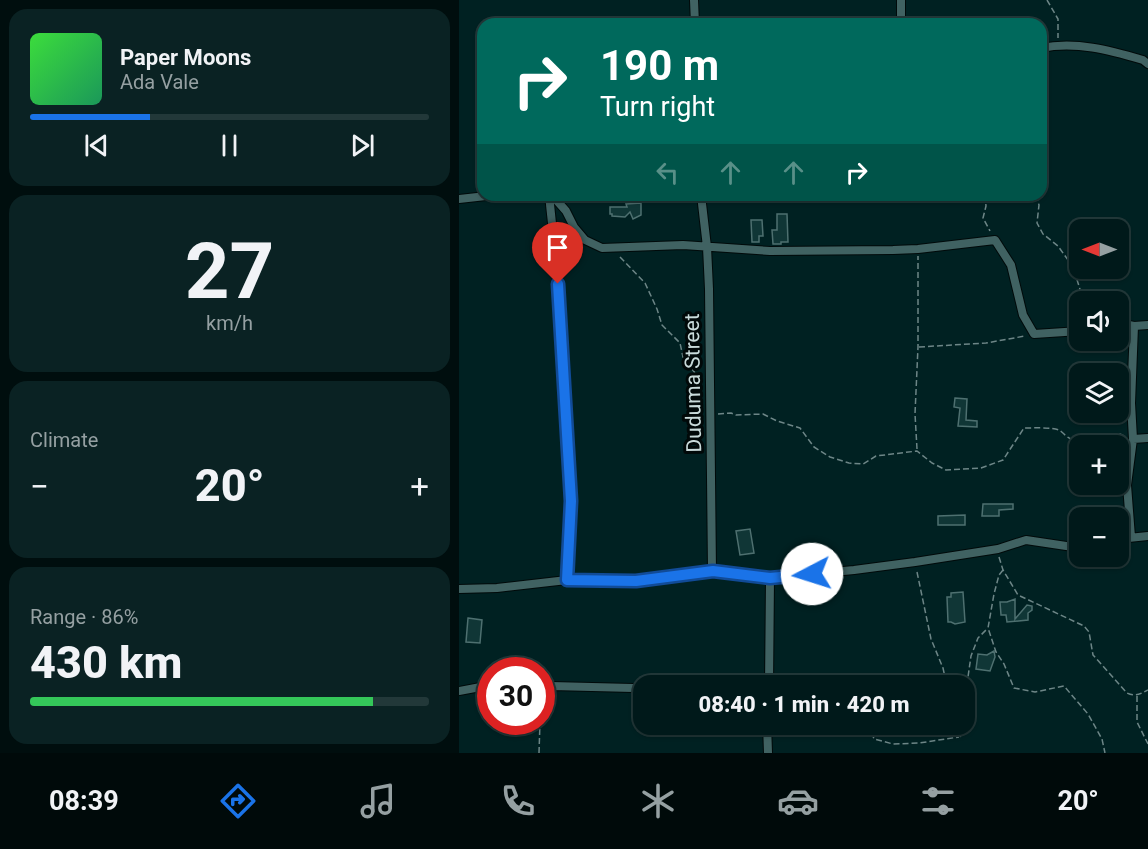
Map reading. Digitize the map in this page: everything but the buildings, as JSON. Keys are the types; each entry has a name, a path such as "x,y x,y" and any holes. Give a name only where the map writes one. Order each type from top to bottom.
{"street":[{"path":"694,0 695,18"},
{"path":"901,0 901,18"},
{"path":"1047,47 1058,45 1095,48 1143,60 1148,64"},
{"path":"459,199 477,197"},
{"path":"552,201 562,331 571,501 567,580"},
{"path":"557,201 585,240 602,248 683,245 770,250 918,249 995,240 1011,265 1023,315 1034,334 1069,332"},
{"name":"Duduma Street","path":"702,201 709,290 713,571"},
{"path":"1129,325 1148,324"},
{"path":"1134,326 1131,403 1133,439 1127,485 1131,537 1148,536"},
{"path":"1133,439 1148,438"},
{"path":"459,589 497,588 567,580 636,581 713,571 770,578 915,562 998,549 1026,540 1069,547"},
{"path":"769,675 770,578"},
{"path":"555,686 633,688"},
{"path":"459,691 477,688"},
{"path":"767,735 768,753"}],"path":[{"path":"1047,0 1058,19 1058,45"},
{"path":"986,201 984,218 995,240"},
{"path":"1038,201 1037,223 1043,234 1058,246 1073,267 1081,291"},
{"path":"612,248 645,283 662,325 680,343 683,357 711,390"},
{"path":"917,451 915,414 918,249"},
{"path":"918,347 985,343 1034,334"},
{"path":"711,415 763,414 800,428 813,447 830,457 849,462 863,464 876,456 917,451 946,470 981,468 1003,460 1025,428 1059,430 1073,440 1088,435 1118,434 1133,439"},
{"path":"998,549 1003,570 1018,595 1084,626 1089,632 1093,655 1127,693 1132,696 1148,690"},
{"path":"915,562 931,639 945,675"},
{"path":"1003,570 993,594 988,628 996,652 1014,688 1035,692 1064,686 1088,714 1102,739 1105,753"},
{"path":"872,735 874,740 893,744 919,743 960,736 969,722 968,677 971,656 978,638 988,628"},
{"path":"1137,695 1137,722 1148,744"},
{"path":"539,753 540,735"}],"route":[{"path":"558,284 571,501 567,580 636,581 713,571 770,578 812,574"}]}
